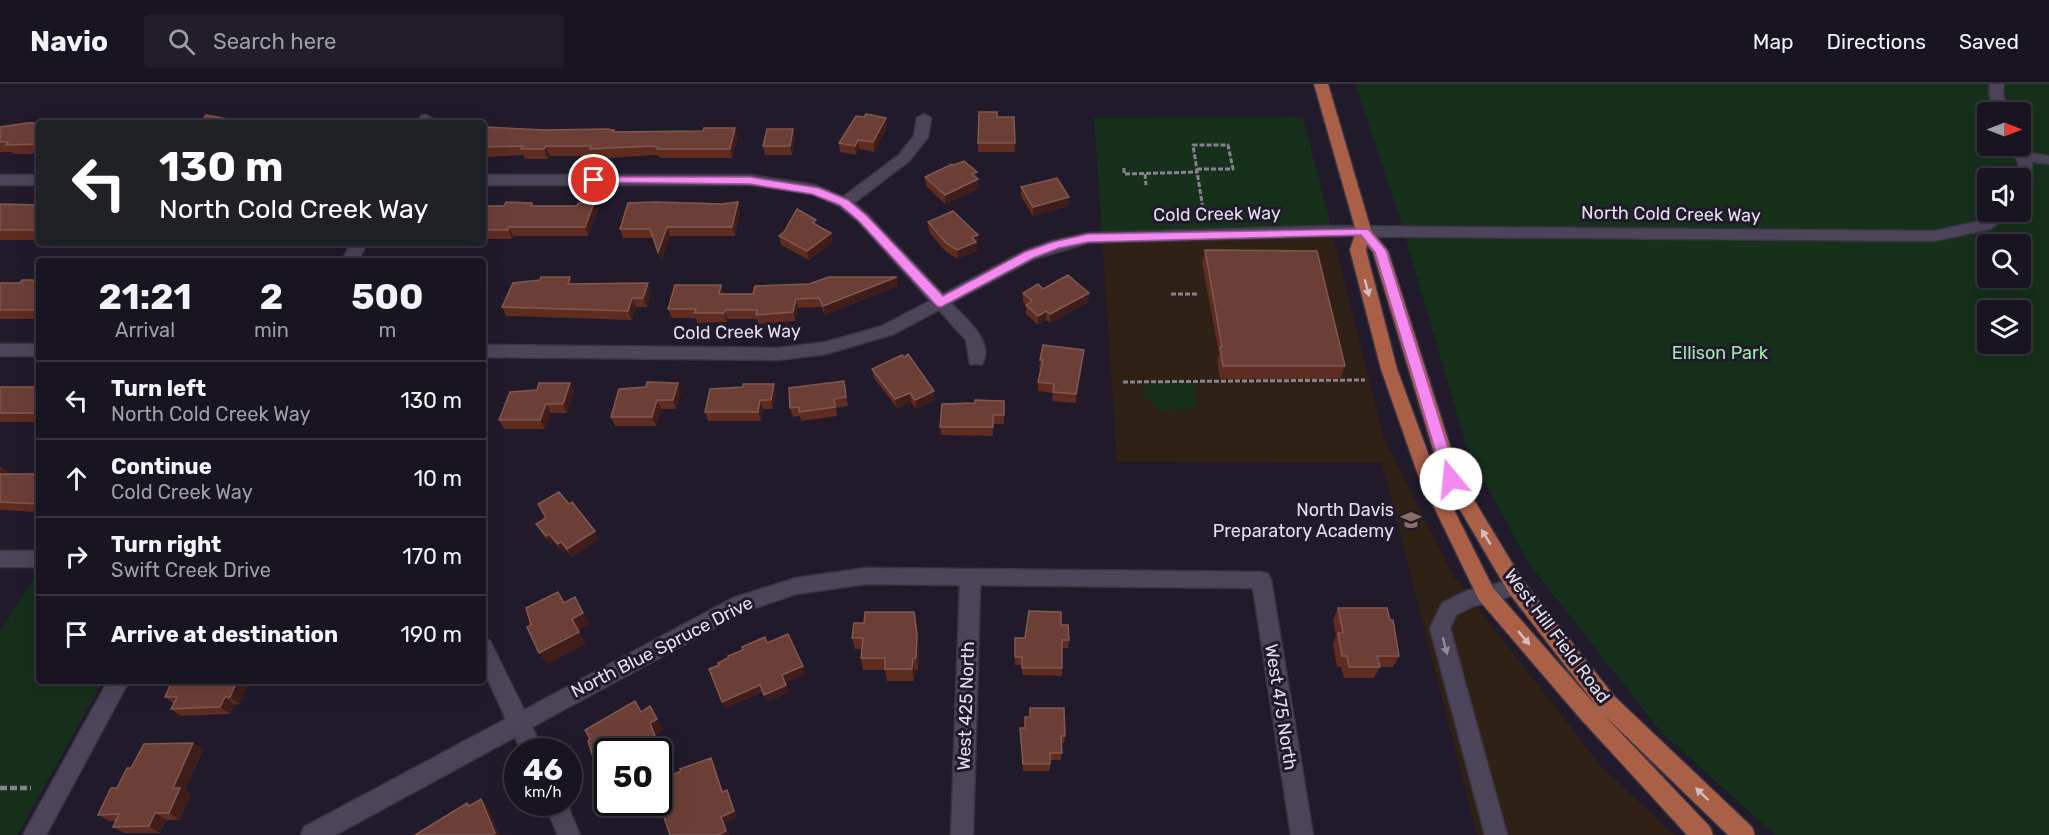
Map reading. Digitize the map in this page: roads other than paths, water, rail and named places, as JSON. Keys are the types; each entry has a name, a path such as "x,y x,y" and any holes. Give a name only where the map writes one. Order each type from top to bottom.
{"main road":[{"name":"West Hill Field Road","path":"1321,84 1364,231 1380,250 1451,479 1516,587 1607,703 1744,835"},
{"name":"West Hill Field Road","path":"1364,231 1358,250 1389,369 1426,472 1486,594 1586,710 1702,835"}],"street":[{"path":"1997,84 1996,94 1999,102"},
{"path":"844,202 904,158 921,136 924,118"},
{"path":"921,136 938,137"},
{"path":"2031,154 2049,160"},
{"path":"0,180 36,180"},
{"path":"486,180 750,180 815,190 844,202 863,218 974,338 976,360"},
{"name":"North Cold Creek Way","path":"1329,231 1934,236 1990,222"},
{"name":"Cold Creek Way","path":"486,351 778,354 826,348 888,330 1029,255 1057,245 1088,238 1329,231"},
{"path":"0,350 36,350"},
{"path":"0,559 36,559"},
{"name":"North Blue Spruce Drive","path":"312,835 740,603 796,586 866,576 1261,580"},
{"name":"West 425 North","path":"962,835 969,577"},
{"name":"West 475 North","path":"1261,580 1302,835"},
{"path":"1496,835 1440,628 1449,609 1466,600 1516,587"},
{"path":"486,653 527,738"},
{"path":"34,835 117,684"},
{"path":"561,816 569,835"}],"place":[{"name":"North Davis Preparatory Academy","path":"1411,520"}],"park label":[{"name":"Ellison Park","path":"1720,353"}]}
